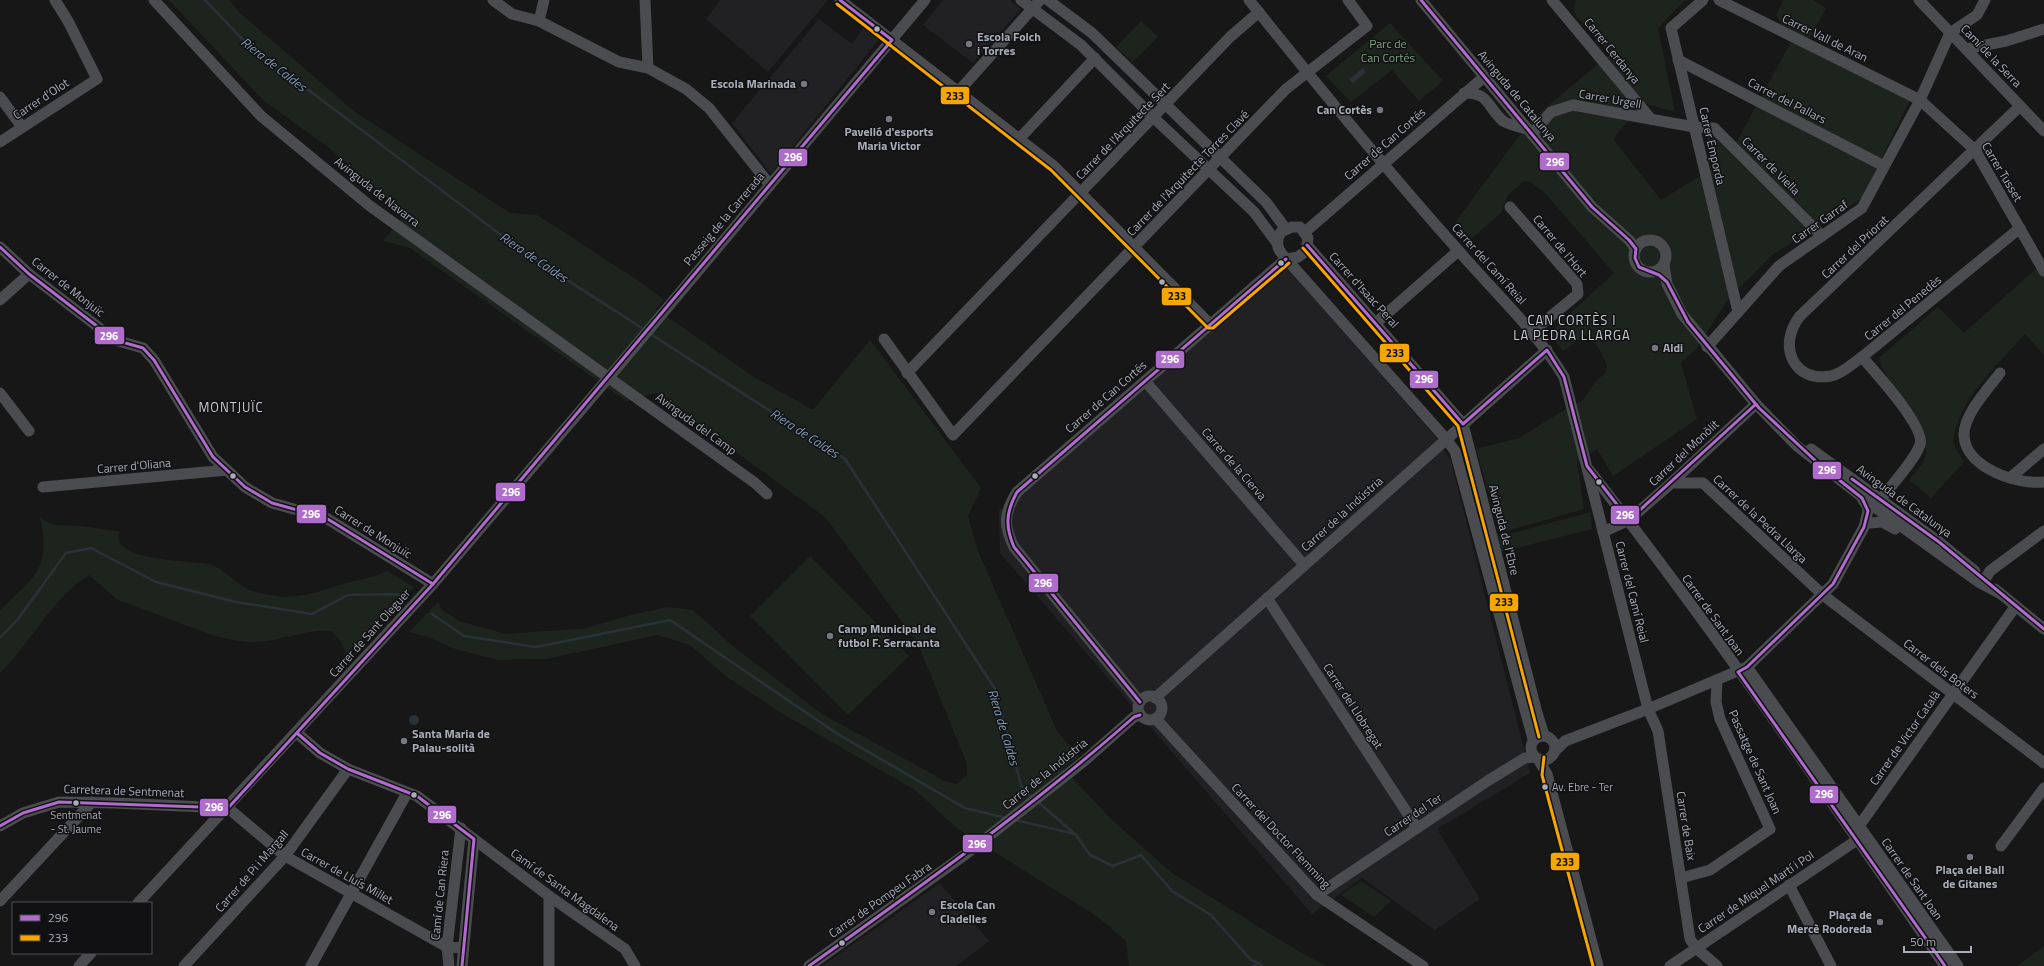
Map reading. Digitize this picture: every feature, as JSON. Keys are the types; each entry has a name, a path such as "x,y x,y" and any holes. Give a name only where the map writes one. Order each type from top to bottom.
{"street":[{"name":"Carrer d'Olot","path":"0,142 96,79 68,21 55,0"},
{"name":"Avinguda de Navarra","path":"154,0 267,121 370,206 610,377"},
{"path":"493,0 512,14 539,20 619,62 648,68 686,89 709,108 770,185"},
{"path":"539,20 544,0"},
{"path":"645,0 648,68"},
{"path":"840,0 1054,166 1210,324"},
{"name":"Passeig de la Carrerada","path":"621,363 925,0"},
{"path":"1021,0 1036,4 1095,58 1154,118 1254,212 1277,243"},
{"path":"1048,0 1092,33 1165,106 1266,202 1286,229"},
{"name":"Carrer del Camí Reial","path":"1249,0 1307,72 1458,251 1533,331 1564,377 1648,709"},
{"name":"Carrer de l'Arquitecte Torres Clavé","path":"907,373 953,435 1209,171 1286,89 1367,26 1348,0"},
{"name":"Avinguda de Catalunya","path":"1421,0 1592,207 1636,243"},
{"name":"Carrer Cerdanya","path":"1552,0 1651,119"},
{"name":"Carrer Emporda","path":"1703,0 1671,28 1738,312"},
{"name":"Carrer Vall de Aran","path":"1719,0 1920,100"},
{"name":"Camí de la Serra","path":"1919,0 2044,131"},
{"path":"1950,33 1977,15 1985,0"},
{"path":"958,92 1036,4"},
{"name":"Carrer de l'Arquitecte Sert","path":"907,373 1081,194 1230,37 1259,12"},
{"path":"1966,49 2006,41 2044,29"},
{"name":"Carrer Garraf","path":"1707,347 1780,266 1862,208 1920,100 1950,33"},
{"path":"1464,93 1473,75 1467,57"},
{"path":"1019,139 1095,58"},
{"name":"Carrer del Pallars","path":"1678,60 1884,166"},
{"name":"Carrer de Can Cortés","path":"1305,232 1484,77"},
{"path":"1464,93 1474,92 1482,95 1504,121 1530,132"},
{"path":"0,97 22,127"},
{"name":"Carrer Tusset","path":"1920,100 1975,150 2044,271"},
{"name":"Carrer Urgell","path":"1530,132 1551,112 1573,105 1694,127"},
{"name":"Carrer del Priorat","path":"1862,358 1834,375 1817,377 1800,369 1796,365 1789,348 1789,336 1800,316 2020,106"},
{"name":"Carrer de Viella","path":"1694,127 1714,128 1822,236"},
{"name":"Carrer de l'Hort","path":"1510,207 1577,284 1579,290 1578,294 1533,331"},
{"path":"1286,259 1293,259 1302,255 1307,245 1308,238 1305,232 1297,227 1286,229 1278,237 1278,250 1456,451 1533,739 1539,756"},
{"name":"Carrer del Penedès","path":"1867,525 1878,504 1907,466 1920,445 1919,433 1906,410 1862,358 2020,228"},
{"path":"1653,272 1664,265 1666,252 1663,246 1657,241 1636,243 1634,256 1635,262 1639,268 1646,272 1653,272 1665,279"},
{"name":"Carrer d'Isaac Peral","path":"1307,245 1463,424"},
{"name":"Carrer de Monjuïc","path":"0,247 29,274 115,340 143,348 154,360 213,457 245,487 272,503 326,518 433,584"},
{"path":"1376,323 1458,251"},
{"name":"Carrer de Can Cortés","path":"1140,702 1014,547 1007,532 1006,516 1010,502 1017,492 1286,259"},
{"name":"Avinguda de Catalunya","path":"1664,265 1665,279 1682,314 1707,347 1756,404 1789,437 1818,464 1862,498 1878,504 1939,542 1985,579 1999,594 2042,629"},
{"path":"0,300 29,274"},
{"path":"884,340 907,373"},
{"name":"Carrer de la Indústria","path":"1155,698 1547,350"},
{"name":"Carrer de Sant Oleguer","path":"139,902 228,808 433,584 621,363"},
{"path":"2000,373 1971,412 1964,435 1968,452 1991,471 2010,478 2033,483 2044,482"},
{"name":"Avinguda del Camp","path":"610,377 755,483 767,494"},
{"name":"Carrer de la Cierva","path":"1145,381 1304,565"},
{"path":"0,393 29,431"},
{"name":"Carrer del Monòlit","path":"1604,532 1629,520 1756,404"},
{"name":"Avinguda de l'Ebre","path":"1463,424 1537,712 1548,737 1555,745 1539,756 1547,774 1598,966"},
{"name":"Avinguda de Catalunya","path":"1789,437 1802,442 1826,460 1878,504 1908,532 1980,583 1999,594"},
{"path":"2010,478 2044,449"},
{"name":"Carrer de Sant Joan","path":"1587,466 1859,826 1958,966"},
{"name":"Carrer d'Oliana","path":"43,487 227,470"},
{"name":"Carrer de la Pedra Llarga","path":"1672,482 1703,483 1823,595"},
{"path":"1533,739 1548,737 1565,741 1648,709 1742,670 1823,595 1843,568 1867,525 1868,511 1862,498"},
{"path":"1878,504 1924,536 1937,552"},
{"path":"1867,525 1882,522 1897,531 1908,532"},
{"path":"1985,579 1990,571 2044,531"},
{"name":"Carrer dels Boters","path":"1823,595 2044,763"},
{"name":"Carrer del Llobregat","path":"1268,598 1417,828"},
{"name":"Carrer de Victor Català","path":"1859,826 2015,607"},
{"name":"Carrer de Sant Joan","path":"1742,670 1857,840 1945,966"},
{"name":"Passatge de Sant Joan","path":"1681,878 1710,870 1770,829 1720,719 1716,702 1717,681"},
{"path":"1148,697 1155,698 1162,706 1161,713 1156,719 1146,720 1140,715 1138,707 1140,702 1148,697"},
{"name":"Carrer de Baix","path":"1648,709 1658,730 1690,939 1696,948"},
{"name":"Carrer de la Indústria","path":"966,854 1082,762 1134,717 1140,715"},
{"name":"Carrer del Doctor Flemming","path":"1156,719 1317,895 1422,966"},
{"name":"Camí de Santa Magdalena","path":"297,733 320,753 348,769 417,796 549,896 624,949 635,966"},
{"name":"Carrer del Ter","path":"1317,895 1417,828 1565,741"},
{"name":"Carrer de Pi i Margall","path":"184,966 285,856 348,769"},
{"path":"2001,846 2044,788"},
{"path":"312,966 407,793"},
{"name":"Carretera de Sentmenat","path":"0,826 23,813 59,802 228,808"},
{"path":"0,901 92,802"},
{"name":"Carrer de Lluís Millet","path":"228,808 285,856 447,947 463,948"},
{"path":"1857,840 1859,826"},
{"name":"Camí de Can Riera","path":"449,966 447,947 461,828"},
{"path":"462,966 474,839"},
{"name":"Carrer de Miquel Martí i Pol","path":"1670,966 1857,840"},
{"name":"Carrer de Pompeu Fabra","path":"809,966 966,854"},
{"path":"1789,885 1831,966"},
{"path":"549,896 549,966"},
{"path":"1696,948 1717,966"},
{"path":"79,966 90,954"}],"shaded area":[{"path":"720,0 828,0 768,72 706,19"},
{"name":"Escola Folch i Torres","path":"943,0 1010,0 1021,9 973,63 923,25"},
{"name":"Escola Marinada","path":"819,19 852,44 863,28 880,38 771,174 732,123"},
{"path":"1363,68 1366,72 1353,83 1349,79"},
{"path":"1285,265 1435,436 1451,461 1530,773 1437,829 1480,899 1435,930 1362,878 1312,914 1000,553 999,511"},
{"path":"412,715 416,715 418,716 418,724 412,725 409,722 409,718"},
{"name":"Escola Can Cladelles","path":"940,883 989,941 956,966 822,966"}],"green space":[{"path":"169,0 229,0 240,13 355,112 510,213 537,215 642,283 664,300 656,309 754,377 813,410 870,340 981,488 968,516 978,551 1057,731 1079,757 1063,768 1112,820 1172,873 1298,951 1326,966 1129,966 1126,941 1098,917 958,829 915,790 778,711 728,678 690,645 658,635 546,659 499,660 458,650 428,637 409,632 438,602 442,610 459,621 506,634 587,628 627,616 667,607 693,610 734,647 822,714 947,782 957,784 967,775 967,764 918,644 826,518 656,393 626,401 410,248 383,241 405,214 328,147 264,101"},
{"path":"1577,0 1685,0 1658,28 1675,112 1643,103 1613,139 1661,200 1716,166 1703,125 1736,143 1791,42 1776,15 1783,0 1813,0 1826,8 1805,47 1910,100 1862,198 1772,255 1726,302 1697,348 1681,363 1697,419 1613,476 1597,449 1577,462 1584,509 1500,533 1476,449 1519,438 1583,400 1595,382 1605,373 1607,366 1599,349 1594,341 1586,335 1563,351 1549,333 1614,273 1546,194 1531,182 1524,181 1508,195 1501,213 1471,239 1454,224 1531,120 1610,54 1577,17 1574,11 1574,6"},
{"path":"1141,21 1158,37 1133,62 1116,47"},
{"name":"Parc de Can Cortés","path":"1390,23 1443,81 1419,101 1392,70 1351,102 1326,76"},
{"path":"2039,266 2044,277 2044,355 2025,334 1980,384 1970,398 1956,428 1953,444 1964,462 1931,498 1909,480 1924,460 1926,446 1923,432 1917,419 1884,371 1879,358 1938,307 1964,333"},
{"path":"1591,512 1592,529 1501,552 1498,537"},
{"path":"40,517 54,525 84,526 120,532 118,536 122,545 130,551 156,558 208,564 224,572 249,590 264,594 289,597 298,596 375,576 387,571 414,587 347,654 340,640 331,631 307,632 260,642 241,641 215,636 118,600 89,575 64,596 53,608 22,648 0,673 0,610 23,589 37,571 41,561 43,549 43,535"},
{"name":"Camp Municipal de futbol F. Serracanta","path":"810,556 909,656 848,715 750,616"},
{"path":"1361,881 1391,901 1374,917 1341,895"},
{"path":"2044,946 2044,966 2017,966"}],"waterway":[{"name":"Riera de Caldes","path":"205,0 246,43 525,253 645,330"},
{"name":"Riera de Caldes","path":"649,333 845,459 995,689 1022,788 1033,798"},
{"path":"0,638 18,619 66,553 91,548 156,582 236,602 312,614 348,595 394,594 408,597"},
{"path":"432,614 464,636 536,647 670,620 836,733 965,808 1006,818"},
{"name":"Riera de Caldes","path":"1037,801 1076,835 1090,855 1113,866 1141,855 1172,891 1211,915 1251,960 1262,966"},
{"path":"1015,820 1075,834"},
{"name":"Riera de Caldes","path":"1253,966 1259,963"}],"transit line":[{"name":"296","path":"0,826 23,813 59,802 228,808 433,584 892,40 840,0"},
{"name":"296","path":"1421,0 1592,207 1629,240 1636,249 1635,258 1639,267 1659,275 1667,282 1688,322 1759,408 1819,464 1862,498 1868,511 1864,527 1833,584 1747,667 1738,672 1945,966"},
{"name":"233","path":"837,4 1051,170 1208,328 1213,328 1289,263"},
{"name":"296","path":"1307,245 1463,424 1547,350 1564,377 1587,466 1629,520 1756,404"},
{"name":"296","path":"0,247 29,274 115,340 143,348 154,360 213,457 245,487 272,503 326,518 433,584"},
{"name":"233","path":"1303,248 1458,426 1539,737"},
{"name":"296","path":"1140,702 1014,547 1008,526 1009,513 1013,499 1017,492 1286,259"},
{"name":"296","path":"1852,479 1939,542 2044,629"},
{"name":"296","path":"809,966 892,907 1015,815 1095,751 1134,717 1140,715"},
{"name":"296","path":"297,733 320,753 348,769 417,796 474,839 462,966"},
{"name":"233","path":"1544,757 1542,775 1593,966"}],"place":[{"name":"Escola Folch i Torres","path":"969,44"},
{"name":"Escola Marinada","path":"804,84"},
{"name":"Can Cortès","path":"1380,110"},
{"name":"Pavelló d'esports Maria Victor","path":"889,119"},
{"name":"Aldi","path":"1655,348"},
{"name":"Camp Municipal de futbol F. Serracanta","path":"830,636"},
{"name":"Santa Maria de Palau-solità","path":"404,741"},
{"name":"Av. Ebre - Ter","path":"1545,787"},
{"name":"Sentmenat - St. Jaume","path":"76,803"},
{"name":"Plaça del Ball de Gitanes","path":"1970,857"},
{"name":"Escola Can Cladelles","path":"932,912"},
{"name":"Plaça de Mercè Rodoreda","path":"1880,922"}],"district":[{"name":"CAN CORTÈS I LA PEDRA LLARGA","path":"1572,328"},
{"name":"MONTJUÏC","path":"231,407"}]}
